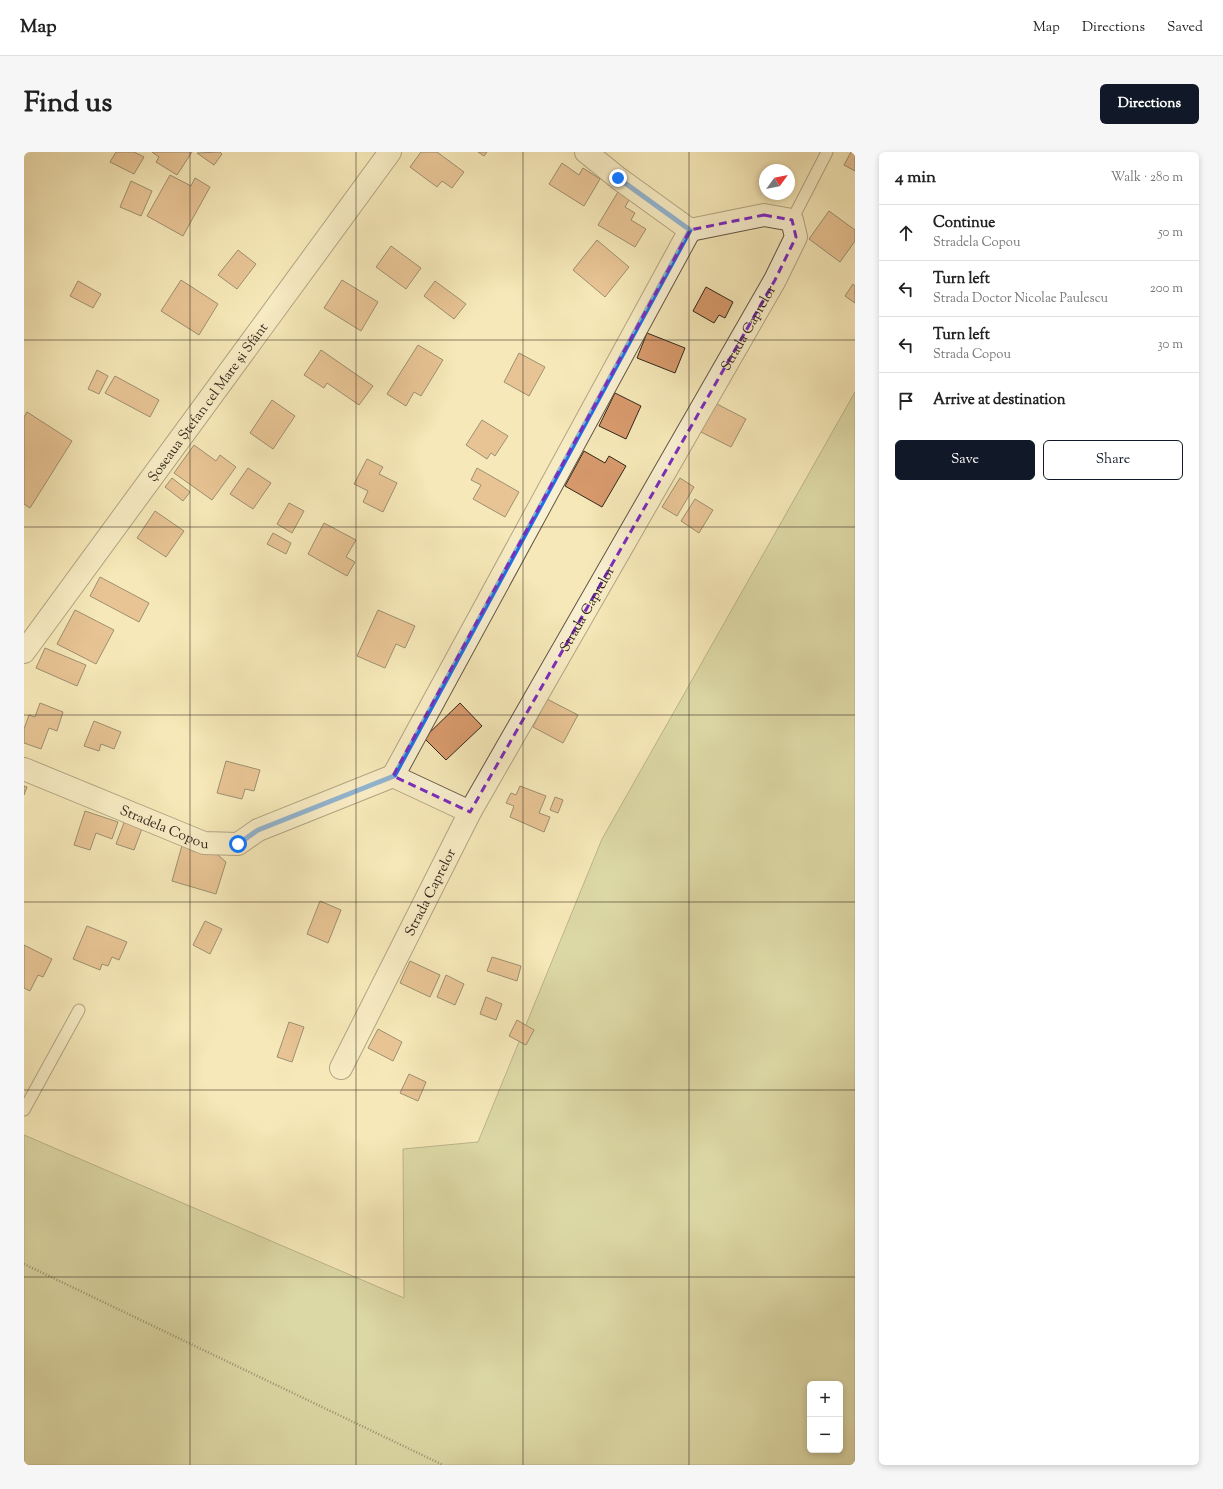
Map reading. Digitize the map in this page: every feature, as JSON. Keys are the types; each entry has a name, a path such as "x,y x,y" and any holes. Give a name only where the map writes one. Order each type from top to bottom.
{"street":[{"name":"Șoseaua Ștefan cel Mare și Sfânt","path":"24,652 390,152"},
{"path":"586,152 618,178 690,230 764,215 792,220"},
{"name":"Strada Caprelor","path":"341,1068 470,812 775,280 796,237 792,220"},
{"path":"470,812 394,776 690,230"},
{"name":"Stradela Copou","path":"24,769 204,843 238,844 258,830 394,776"}],"lane":[{"path":"792,220 827,152"},
{"path":"24,1110 79,1010"}],"path":[{"path":"24,1264 443,1465"}],"highlighted area":[{"path":"764,215 792,220 796,237 775,280 470,812 393,776 690,230"}],"green space":[{"path":"855,392 855,1465 24,1465 24,1135 404,1298 403,1149 478,1142 602,839"}],"building":[{"path":"116,152 134,152 144,157 134,174 110,162"},
{"path":"152,152 192,152 177,175 156,162 159,157"},
{"path":"220,152 222,154 214,165 197,153"},
{"path":"421,152 437,152 464,172 452,188 442,181 437,187 410,167"},
{"path":"478,152 487,152 484,156"},
{"path":"851,152 855,152 855,171 844,165"},
{"path":"562,163 579,175 583,168 600,179 584,206 549,184"},
{"path":"170,175 191,186 195,178 210,187 183,236 147,216"},
{"path":"131,181 152,191 141,216 120,207"},
{"path":"621,187 632,195 625,207 635,213 631,220 646,229 635,247 598,225"},
{"path":"829,211 855,230 855,241 840,262 809,239"},
{"path":"597,240 629,267 605,297 573,270"},
{"path":"391,246 421,268 406,289 376,267"},
{"path":"238,250 256,264 237,289 218,275"},
{"path":"181,280 218,304 199,335 161,311"},
{"path":"342,280 378,302 361,331 324,308"},
{"path":"78,281 101,294 93,308 70,296"},
{"path":"435,281 466,304 454,319 424,296"},
{"path":"853,284 855,286 855,303 845,296"},
{"path":"706,287 733,302 725,318 719,315 714,323 693,311"},
{"path":"647,333 685,348 675,373 637,358"},
{"path":"418,345 443,360 421,396 414,392 406,406 387,394"},
{"path":"321,350 373,386 359,405 327,383 324,388 304,375"},
{"path":"519,353 545,367 529,396 504,382"},
{"path":"97,370 108,376 99,394 88,389"},
{"path":"115,376 159,400 150,417 105,393"},
{"path":"615,393 641,406 626,439 599,426"},
{"path":"272,400 295,416 273,449 250,433"},
{"path":"715,403 746,419 731,447 701,432"},
{"path":"27,412 72,441 30,508 24,504 24,417"},
{"path":"482,420 508,436 495,456 491,453 487,459 466,445"},
{"path":"194,445 216,461 220,455 236,467 212,500 174,473"},
{"path":"584,451 605,463 609,456 626,466 602,507 565,486"},
{"path":"367,459 383,467 379,474 397,483 383,512 363,502 368,491 354,484"},
{"path":"248,468 271,483 253,509 230,494"},
{"path":"477,468 519,492 505,517 473,499 481,485 471,480"},
{"path":"172,478 190,492 183,501 165,487"},
{"path":"680,478 694,487 677,516 662,507"},
{"path":"695,499 713,510 699,533 681,521"},
{"path":"289,503 304,511 292,533 277,524"},
{"path":"155,511 184,531 166,557 137,538"},
{"path":"324,523 356,540 346,557 355,562 347,576 308,554"},
{"path":"273,533 291,543 286,554 267,544"},
{"path":"100,577 149,603 139,622 90,596"},
{"path":"75,610 114,630 96,664 57,644"},
{"path":"378,610 415,626 405,648 396,644 385,668 357,656"},
{"path":"45,648 86,665 77,686 36,668"},
{"path":"547,699 578,715 563,743 533,727"},
{"path":"40,703 63,712 57,731 49,728 41,749 24,743 24,729 29,715 35,717"},
{"path":"460,703 482,726 446,760 424,738"},
{"path":"94,721 121,732 114,749 101,744 99,751 84,746"},
{"path":"226,761 260,770 254,791 245,789 242,799 217,793"},
{"path":"24,786 27,787 24,795"},
{"path":"520,786 546,796 539,813 550,817 544,832 510,817 514,806 506,803 511,793 516,795"},
{"path":"555,797 563,800 558,813 550,810"},
{"path":"85,811 118,822 112,839 96,833 90,850 74,845"},
{"path":"125,820 143,826 134,850 116,844"},
{"path":"183,842 194,852 195,845 208,855 212,850 226,862 216,894 172,881"},
{"path":"320,901 341,910 328,943 307,934"},
{"path":"205,921 222,929 210,954 193,945"},
{"path":"87,926 127,942 119,960 112,957 108,966 102,964 100,970 73,959"},
{"path":"24,945 52,959 43,977 38,975 30,991 24,988"},
{"path":"492,957 521,966 517,981 487,971"},
{"path":"410,961 440,975 430,997 400,983"},
{"path":"446,975 464,984 455,1005 437,997"},
{"path":"486,997 502,1004 496,1020 480,1014"},
{"path":"517,1020 534,1030 526,1045 509,1036"},
{"path":"289,1022 304,1027 292,1062 277,1057"},
{"path":"378,1029 402,1042 393,1061 368,1048"},
{"path":"409,1074 426,1082 418,1101 400,1093"}],"route":[{"path":"238,844 258,830 394,776 690,230 618,178"}]}
